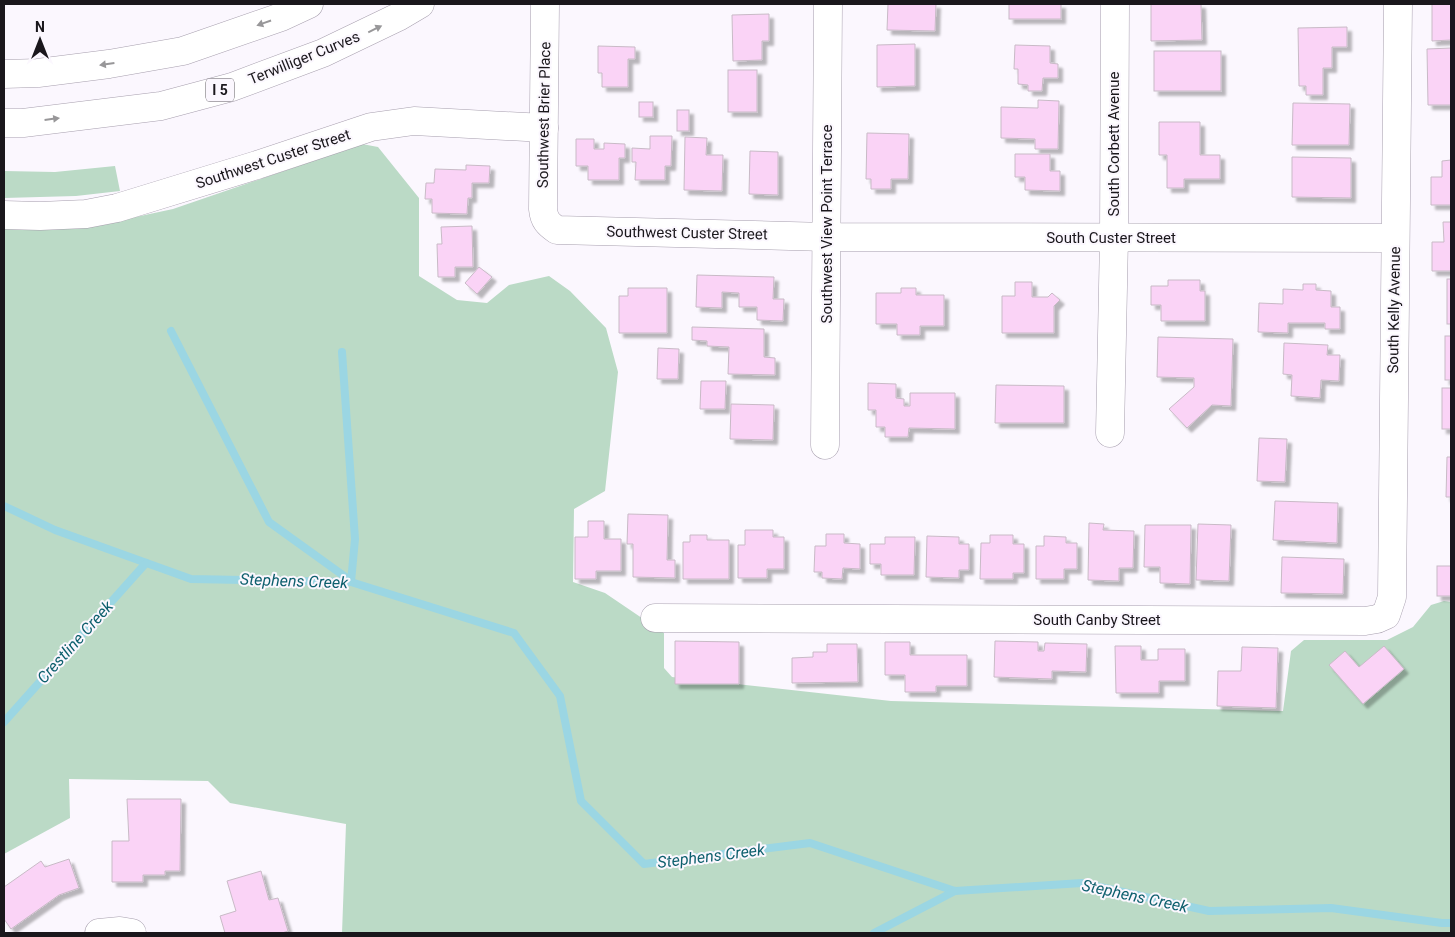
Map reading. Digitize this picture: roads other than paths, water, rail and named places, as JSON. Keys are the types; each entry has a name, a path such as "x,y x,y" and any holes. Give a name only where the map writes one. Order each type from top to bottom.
{"main road":[{"path":"4,74 38,73 109,64 183,51 281,17 309,4"},
{"name":"Terwilliger Curves","path":"4,123 23,123 161,106 232,86 324,53 398,17 420,4"},
{"name":"Southwest View Point Terrace","path":"825,445 828,4"},
{"name":"South Corbett Avenue","path":"1110,433 1114,238 1115,4"},
{"name":"South Kelly Avenue","path":"1386,615 1392,597 1398,4"},
{"name":"Southwest Brier Place","path":"545,16 543,209 544,219 549,224"},
{"name":"Southwest Custer Street","path":"4,215 86,214 117,208 248,168 371,127 389,123 414,121 544,128"},
{"name":"Southwest Custer Street","path":"549,224 557,230 826,236"},
{"name":"South Custer Street","path":"826,236 1395,238"},
{"name":"South Canby Street","path":"655,618 1365,621 1386,615"},
{"path":"99,933 120,931 132,933"}],"waterway":[{"path":"171,331 269,522 351,581"},
{"path":"342,352 355,539 351,582"},
{"name":"Stephens Creek","path":"4,506 55,530 191,579 351,582 514,633 560,696 581,801 644,864 810,843 955,891 1082,883 1209,911 1331,908 1451,923"},
{"name":"Crestline Creek","path":"4,722 146,563"},
{"path":"874,933 955,891"}]}
